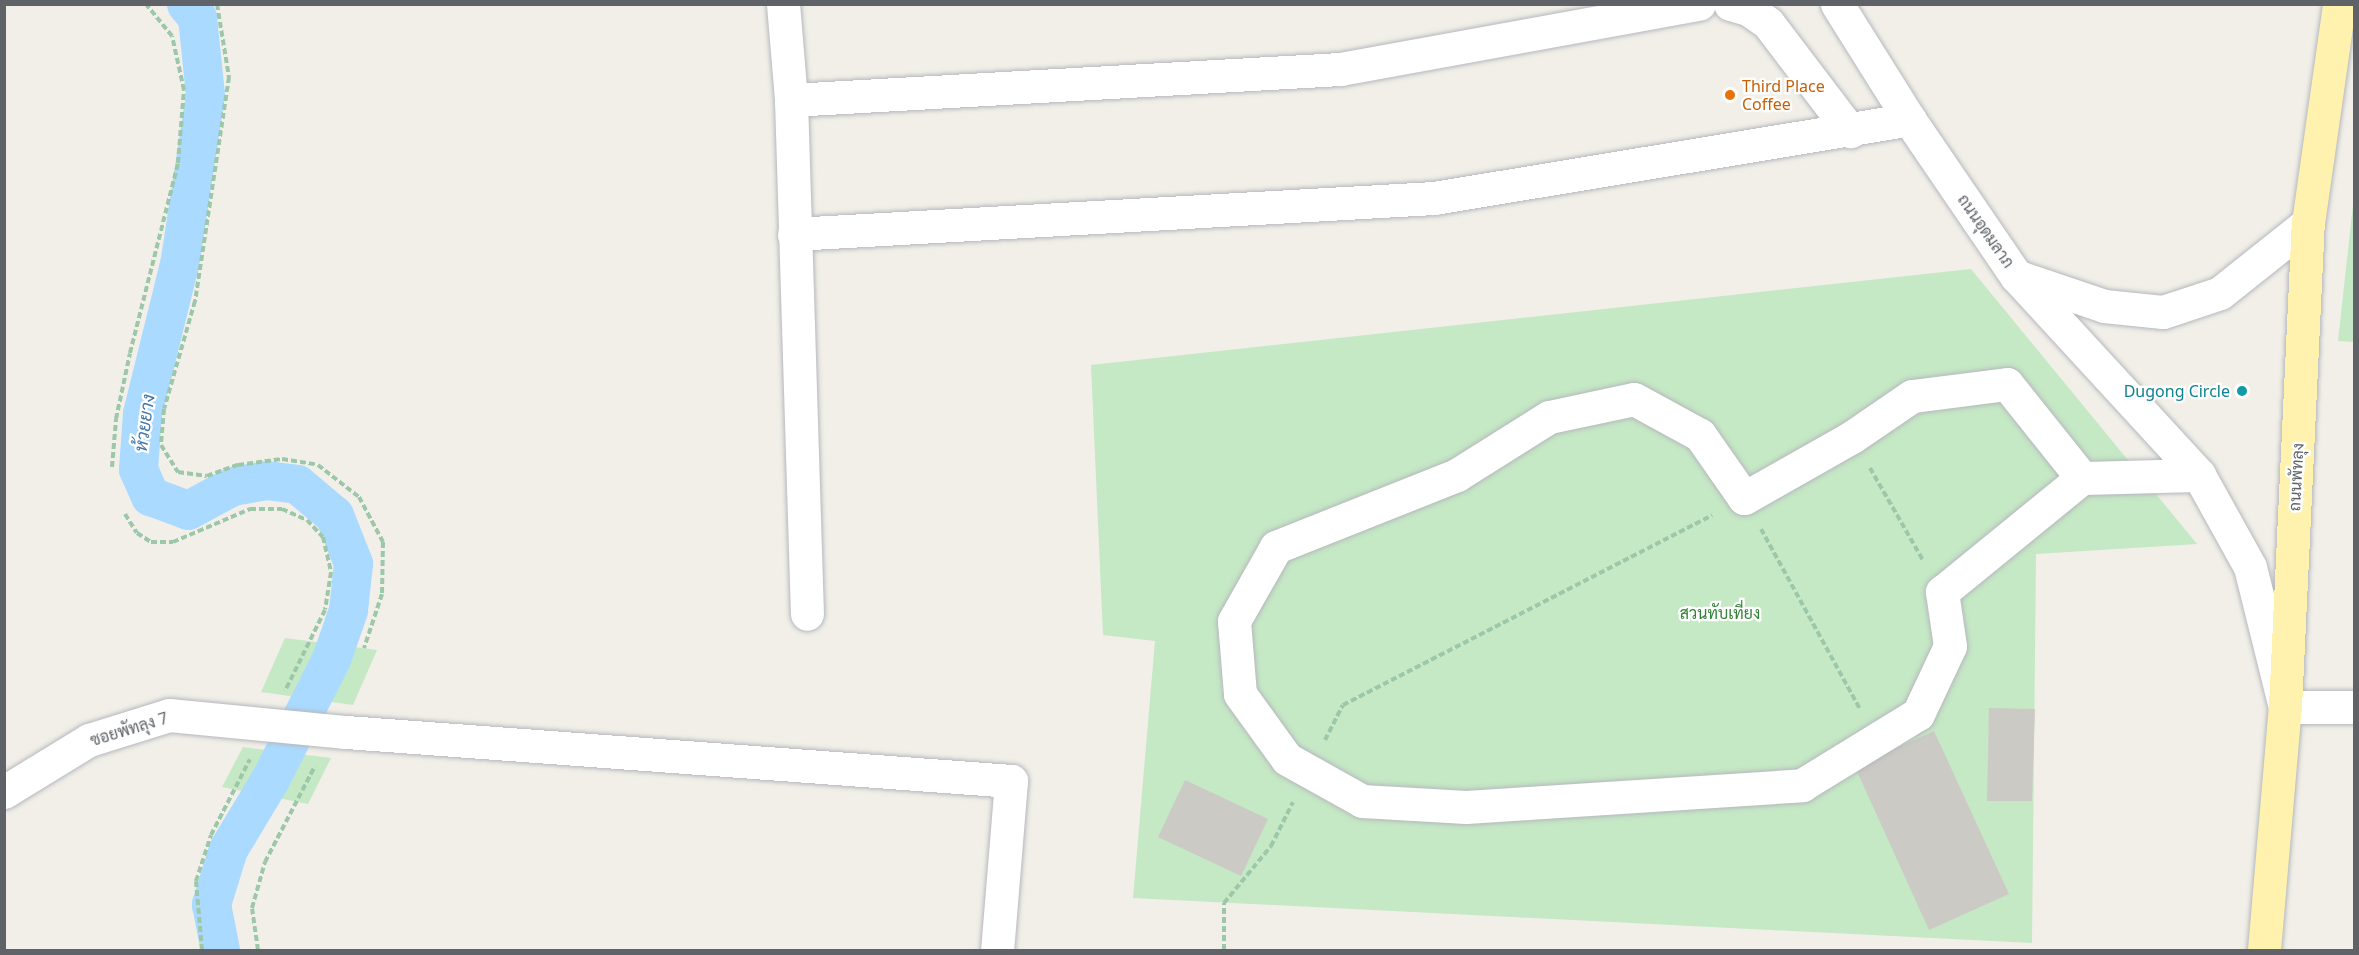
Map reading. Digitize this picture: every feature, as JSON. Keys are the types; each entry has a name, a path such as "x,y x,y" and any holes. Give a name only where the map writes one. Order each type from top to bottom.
{"main road":[{"name":"ถนนพัทลุง","path":"2264,951 2286,707 2308,223 2339,4"}],"street":[{"path":"783,4 791,100 807,614"},
{"path":"791,100 1340,69 1699,4"},
{"path":"1730,4 1748,9 1768,23 1850,131"},
{"name":"ถนนอุดมลาภ","path":"1837,4 1909,119 2016,276 2104,306 2163,312 2220,293 2308,223"},
{"path":"794,234 1434,198 1850,131 1909,119"},
{"path":"2016,276 2199,475 2250,567 2286,707 2355,707"},
{"path":"2082,478 2007,384 1912,396 1852,437 1744,498 1700,435 1634,399 1549,417 1457,475 1276,547 1234,621 1240,694 1287,759 1362,801 1501,805 1802,785 1918,714 1950,646 1942,592 2082,478 2199,475"},
{"name":"ซอยพัทลุง 7","path":"4,792 100,737 169,715 340,731 1011,781 997,951"}],"path":[{"path":"112,467 116,419 130,353 178,163 184,90 172,36 146,4"},
{"path":"217,4 229,77 198,289 164,409 161,444 178,472 207,476 238,465 282,459 318,465 360,497 383,542 382,594 364,648"},
{"path":"1852,437 1942,592"},
{"path":"1224,951 1224,903 1270,846 1343,705 1744,498 1877,739"},
{"path":"125,513 137,533 151,542 173,542 250,509 282,509 307,520 323,537 331,572 325,610 211,835 196,881 202,951"},
{"path":"258,951 252,908 265,862 340,731"}],"green space":[{"path":"2354,196 2354,342 2338,341"},
{"name":"สวนทับเที่ยง","path":"1971,269 2197,544 2036,554 2032,943 1133,898 1155,641 1103,635 1091,365"},
{"path":"285,638 377,650 353,705 261,692"},
{"path":"243,747 331,758 308,804 222,787"}],"building":[{"path":"1989,708 2035,709 2032,801 1987,801"},
{"path":"1934,731 2009,894 1929,930 1855,767"},
{"path":"1185,780 1268,819 1241,876 1158,837"}],"waterway":[{"name":"ห้วยยาง","path":"186,4 197,17 205,95 179,264 142,413 138,469 150,496 188,510 232,486 266,480 297,484 334,515 353,563 348,610 331,659 269,781 228,849 211,904 220,950"}],"place":[{"name":"Third Place Coffee","path":"1730,95"},
{"name":"Dugong Circle","path":"2242,391"}]}
